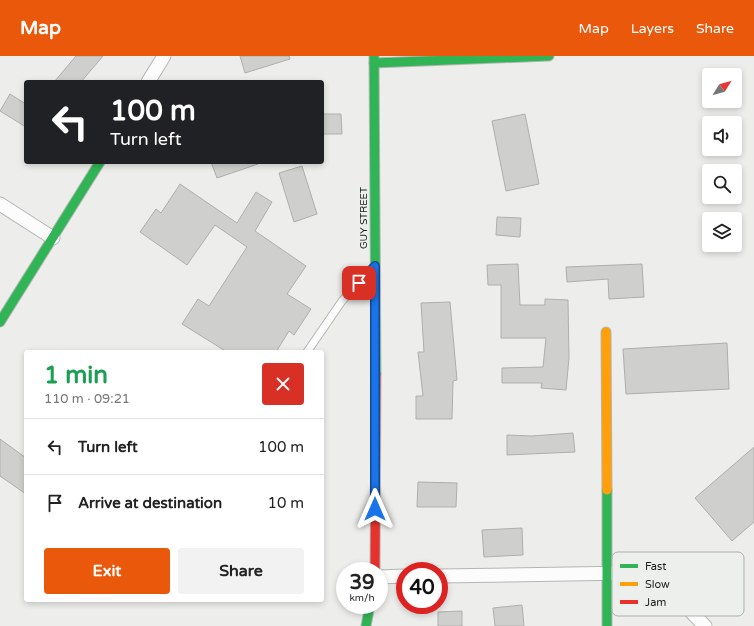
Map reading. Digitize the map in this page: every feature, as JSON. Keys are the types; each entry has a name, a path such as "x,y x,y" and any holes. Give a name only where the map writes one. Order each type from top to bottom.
{"street":[{"path":"149,80 164,56"},
{"path":"374,60 549,56"},
{"name":"GUY STREET","path":"374,60 375,562"},
{"path":"0,322 99,164"},
{"path":"0,204 53,238"},
{"path":"606,332 607,626"},
{"path":"448,576 612,573"},
{"path":"366,626 368,614"},
{"path":"695,616 704,626"}],"lane":[{"path":"308,350 342,301 375,266"}],"building":[{"path":"76,56 103,56 83,80 56,80"},
{"path":"240,56 289,56 290,59 245,73"},
{"path":"10,94 24,103 24,126 0,111"},
{"path":"324,114 341,114 342,134 324,134"},
{"path":"525,114 539,184 506,191 492,121"},
{"path":"212,164 258,164 217,178"},
{"path":"302,166 317,214 294,222 279,173"},
{"path":"180,184 237,223 256,192 272,202 255,231 306,266 287,294 311,309 294,335 289,331 277,350 224,350 182,324 198,299 209,306 247,247 215,225 187,265 140,232 156,209 161,213"},
{"path":"497,217 521,218 520,237 496,235"},
{"path":"518,264 520,305 545,305 545,299 568,300 569,358 566,390 541,388 542,383 502,383 502,368 543,367 546,338 501,338 501,285 488,285 487,265"},
{"path":"642,264 644,297 609,299 608,279 567,282 566,267"},
{"path":"450,302 457,380 453,381 452,419 416,419 416,396 423,396 418,352 424,352 421,303"},
{"path":"727,343 729,389 626,394 623,349"},
{"path":"573,433 575,452 507,455 507,435 532,436"},
{"path":"0,439 24,457 24,493 0,476"},
{"path":"754,447 754,522 732,541 695,498"},
{"path":"418,482 457,483 456,507 417,507"},
{"path":"522,528 523,555 484,557 482,530"},
{"path":"522,605 524,626 495,626 493,608"},
{"path":"462,611 462,626 438,626 438,614 448,614 448,612"}],"traffic: fast":[{"path":"374,56 376,374"},
{"path":"374,63 549,56"},
{"path":"0,322 99,164"},
{"path":"607,490 607,626"},
{"path":"366,626 368,614"}],"traffic: slow":[{"path":"606,332 607,490"}],"traffic: jam":[{"path":"375,562 376,374"}],"route":[{"path":"359,283 375,266 375,509"}]}
